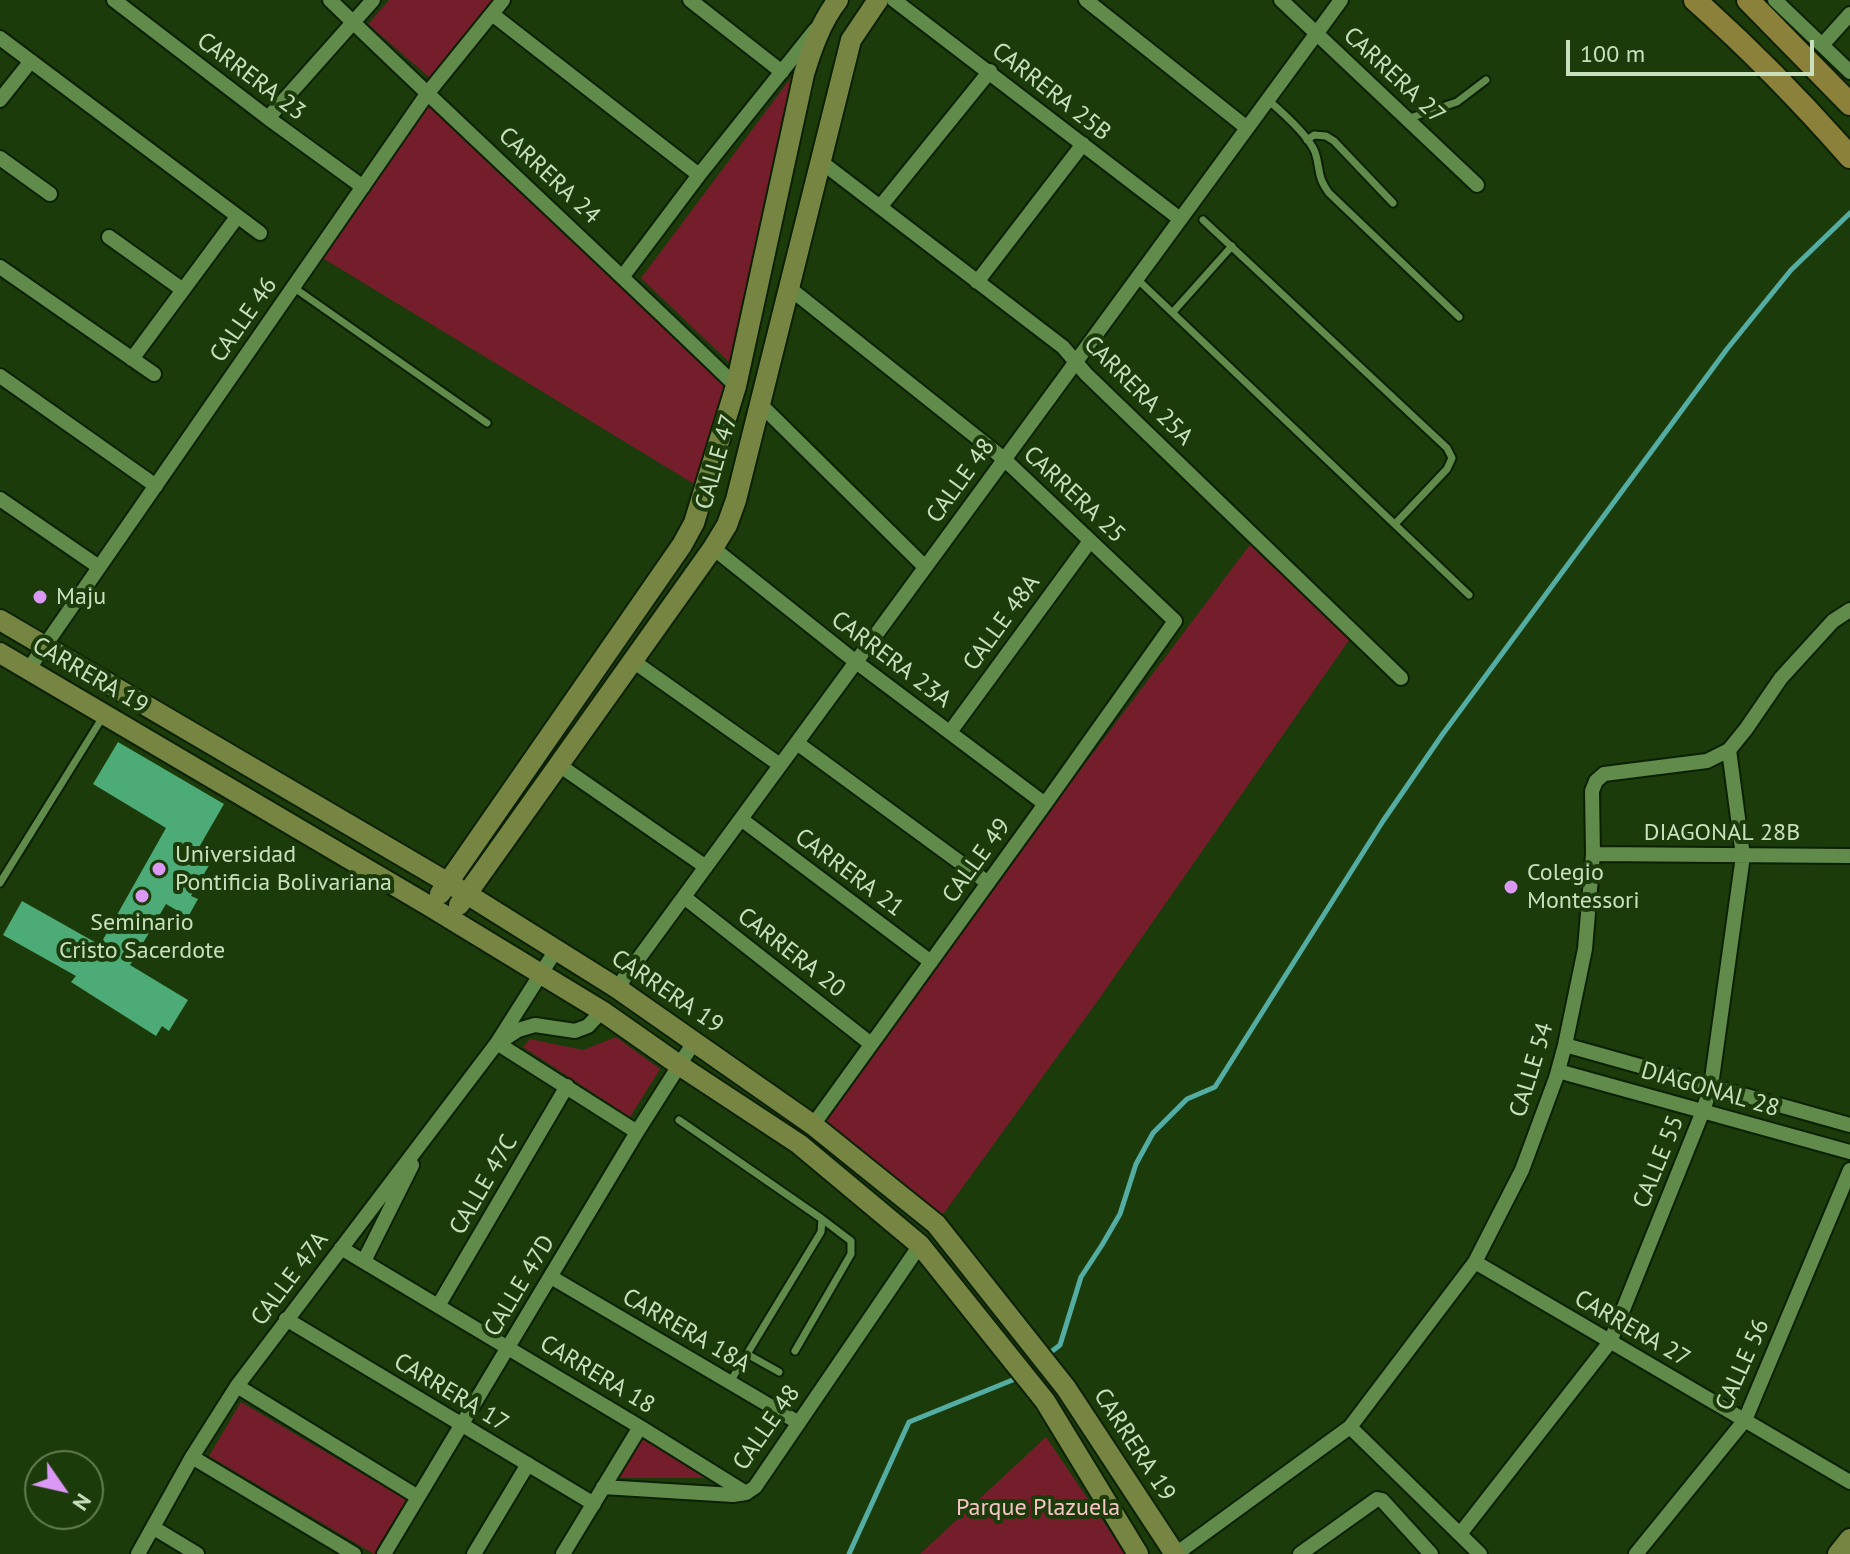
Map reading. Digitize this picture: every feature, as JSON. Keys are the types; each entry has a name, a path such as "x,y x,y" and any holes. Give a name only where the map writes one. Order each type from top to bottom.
{"main road":[{"name":"CALLE 47","path":"450,918 727,525 736,500 851,40 878,0"},
{"path":"1695,0 1808,109 1850,157"},
{"path":"1748,0 1850,104"},
{"name":"CALLE 47","path":"431,907 682,545 694,523 736,386 804,74 815,39 834,5"},
{"name":"CARRERA 19","path":"0,620 467,894 617,988 813,1125 936,1224 1066,1388 1175,1554"},
{"name":"CARRERA 19","path":"0,653 602,1011 799,1144 920,1245 1045,1401 1138,1554"},
{"path":"600,664 614,666 619,671 627,669"},
{"path":"1838,1554 1850,1539"}],"street":[{"name":"CARRERA 23","path":"114,0 363,187"},
{"name":"CARRERA 24","path":"330,0 736,386"},
{"path":"268,118 373,0"},
{"name":"CALLE 46","path":"28,670 427,94 503,0"},
{"path":"690,0 782,72"},
{"name":"CARRERA 25B","path":"894,0 1180,219"},
{"path":"1086,0 1247,128"},
{"name":"CARRERA 27","path":"1281,0 1477,185"},
{"name":"CALLE 48","path":"617,988 1341,0"},
{"path":"1775,0 1850,72"},
{"name":"CALLE 47","path":"623,276 834,5"},
{"path":"492,14 699,175"},
{"path":"1823,44 1850,14"},
{"path":"0,38 260,233"},
{"path":"0,100 31,61"},
{"path":"880,207 990,71"},
{"path":"977,282 1083,144"},
{"path":"0,158 50,194"},
{"name":"CARRERA 25A","path":"820,161 1063,347 1086,374 1401,678"},
{"path":"132,359 237,217"},
{"path":"109,237 183,290"},
{"path":"0,267 154,374"},
{"name":"CARRERA 25","path":"788,287 1004,459 1175,621"},
{"path":"0,376 156,486"},
{"path":"760,404 925,567"},
{"path":"0,499 99,567"},
{"name":"CALLE 48A","path":"950,732 1090,541"},
{"name":"CARRERA 23A","path":"713,548 856,662 1045,804"},
{"path":"1729,750 1781,678 1833,621 1850,610"},
{"name":"CALLE 49","path":"813,1125 1175,621"},
{"path":"627,669 780,765"},
{"path":"797,743 988,883"},
{"name":"CALLE 54","path":"1175,1554 1350,1427 1475,1262 1522,1170 1565,1045 1585,949 1593,854 1592,791 1596,781 1604,774 1707,761 1729,750"},
{"name":"CALLE 55","path":"1460,1534 1610,1342 1703,1111 1711,1086 1743,856 1729,750"},
{"path":"559,765 706,867"},
{"name":"CARRERA 21","path":"741,819 931,962"},
{"name":"DIAGONAL 28B","path":"1593,854 1850,856"},
{"name":"CARRERA 20","path":"684,897 871,1044"},
{"name":"CALLE 47A","path":"138,1554 192,1457 237,1386 497,1043 556,950"},
{"path":"602,1011 588,1026 575,1031 535,1025 518,1030 497,1043 637,1132"},
{"name":"CALLE 47D","path":"384,1554 694,1042"},
{"name":"DIAGONAL 28","path":"1565,1045 1850,1125"},
{"name":"DIAGONAL 28","path":"1558,1071 1850,1152"},
{"name":"CALLE 47C","path":"438,1306 567,1086"},
{"path":"364,1261 427,1134"},
{"name":"CALLE 56","path":"1636,1554 1745,1420 1850,1170"},
{"name":"CALLE 48","path":"603,1487 733,1495 746,1493 755,1487 920,1245"},
{"name":"CARRERA 18","path":"341,1248 746,1493"},
{"name":"CARRERA 27","path":"1475,1262 1850,1482"},
{"name":"CARRERA 18A","path":"551,1277 799,1423"},
{"name":"CARRERA 17","path":"286,1319 594,1504"},
{"path":"237,1386 418,1497"},
{"path":"563,1554 640,1427"},
{"path":"1350,1427 1480,1554"},
{"path":"192,1457 354,1554"},
{"path":"474,1554 528,1464"},
{"path":"1300,1554 1377,1499 1382,1500 1431,1554"},
{"path":"154,1528 197,1554"}],"lane":[{"path":"1407,119 1457,102 1486,80"},
{"path":"1268,100 1307,140 1314,151 1320,180 1329,193 1459,317"},
{"path":"1307,140 1314,135 1326,136 1334,141 1393,203"},
{"path":"1203,220 1447,448 1452,458 1447,469 1395,524"},
{"path":"1173,312 1232,246"},
{"path":"1137,278 1469,595"},
{"path":"293,287 487,423"},
{"path":"0,883 105,715"},
{"path":"679,1120 851,1241 851,1254 795,1351"},
{"path":"730,1382 821,1232 822,1219"},
{"path":"747,1354 779,1372"}],"green space":[{"path":"389,0 496,0 430,78 368,24"},
{"path":"796,71 730,363 641,278"},
{"path":"427,94 736,386 704,490 316,254"},
{"path":"1255,538 1354,633 1099,999 936,1224 813,1125"},
{"path":"616,1037 660,1069 630,1117 523,1047 530,1039 583,1050"},
{"path":"241,1402 407,1500 374,1554 209,1456"},
{"path":"638,1432 708,1478 609,1478"},
{"name":"Parque Plazuela","path":"1046,1437 1125,1554 920,1554"}],"building":[{"path":"118,742 224,804 198,849 214,857 191,896 198,899 188,917 166,904 130,965 188,1000 169,1031 162,1026 156,1036 71,982 76,976 3,935 22,901 100,945 166,828 93,784"}],"waterway":[{"path":"1047,1355 1060,1345 1081,1277 1120,1214 1136,1164 1153,1133 1187,1099 1215,1087 1383,821 1442,735 1727,349 1791,270 1850,213"},
{"path":"849,1554 909,1422 1020,1376"}],"place":[{"name":"Maju","path":"40,597"},
{"name":"Universidad Pontificia Bolivariana","path":"159,869"},
{"name":"Colegio Montessori","path":"1511,887"},
{"name":"Seminario Cristo Sacerdote","path":"142,896"}]}
